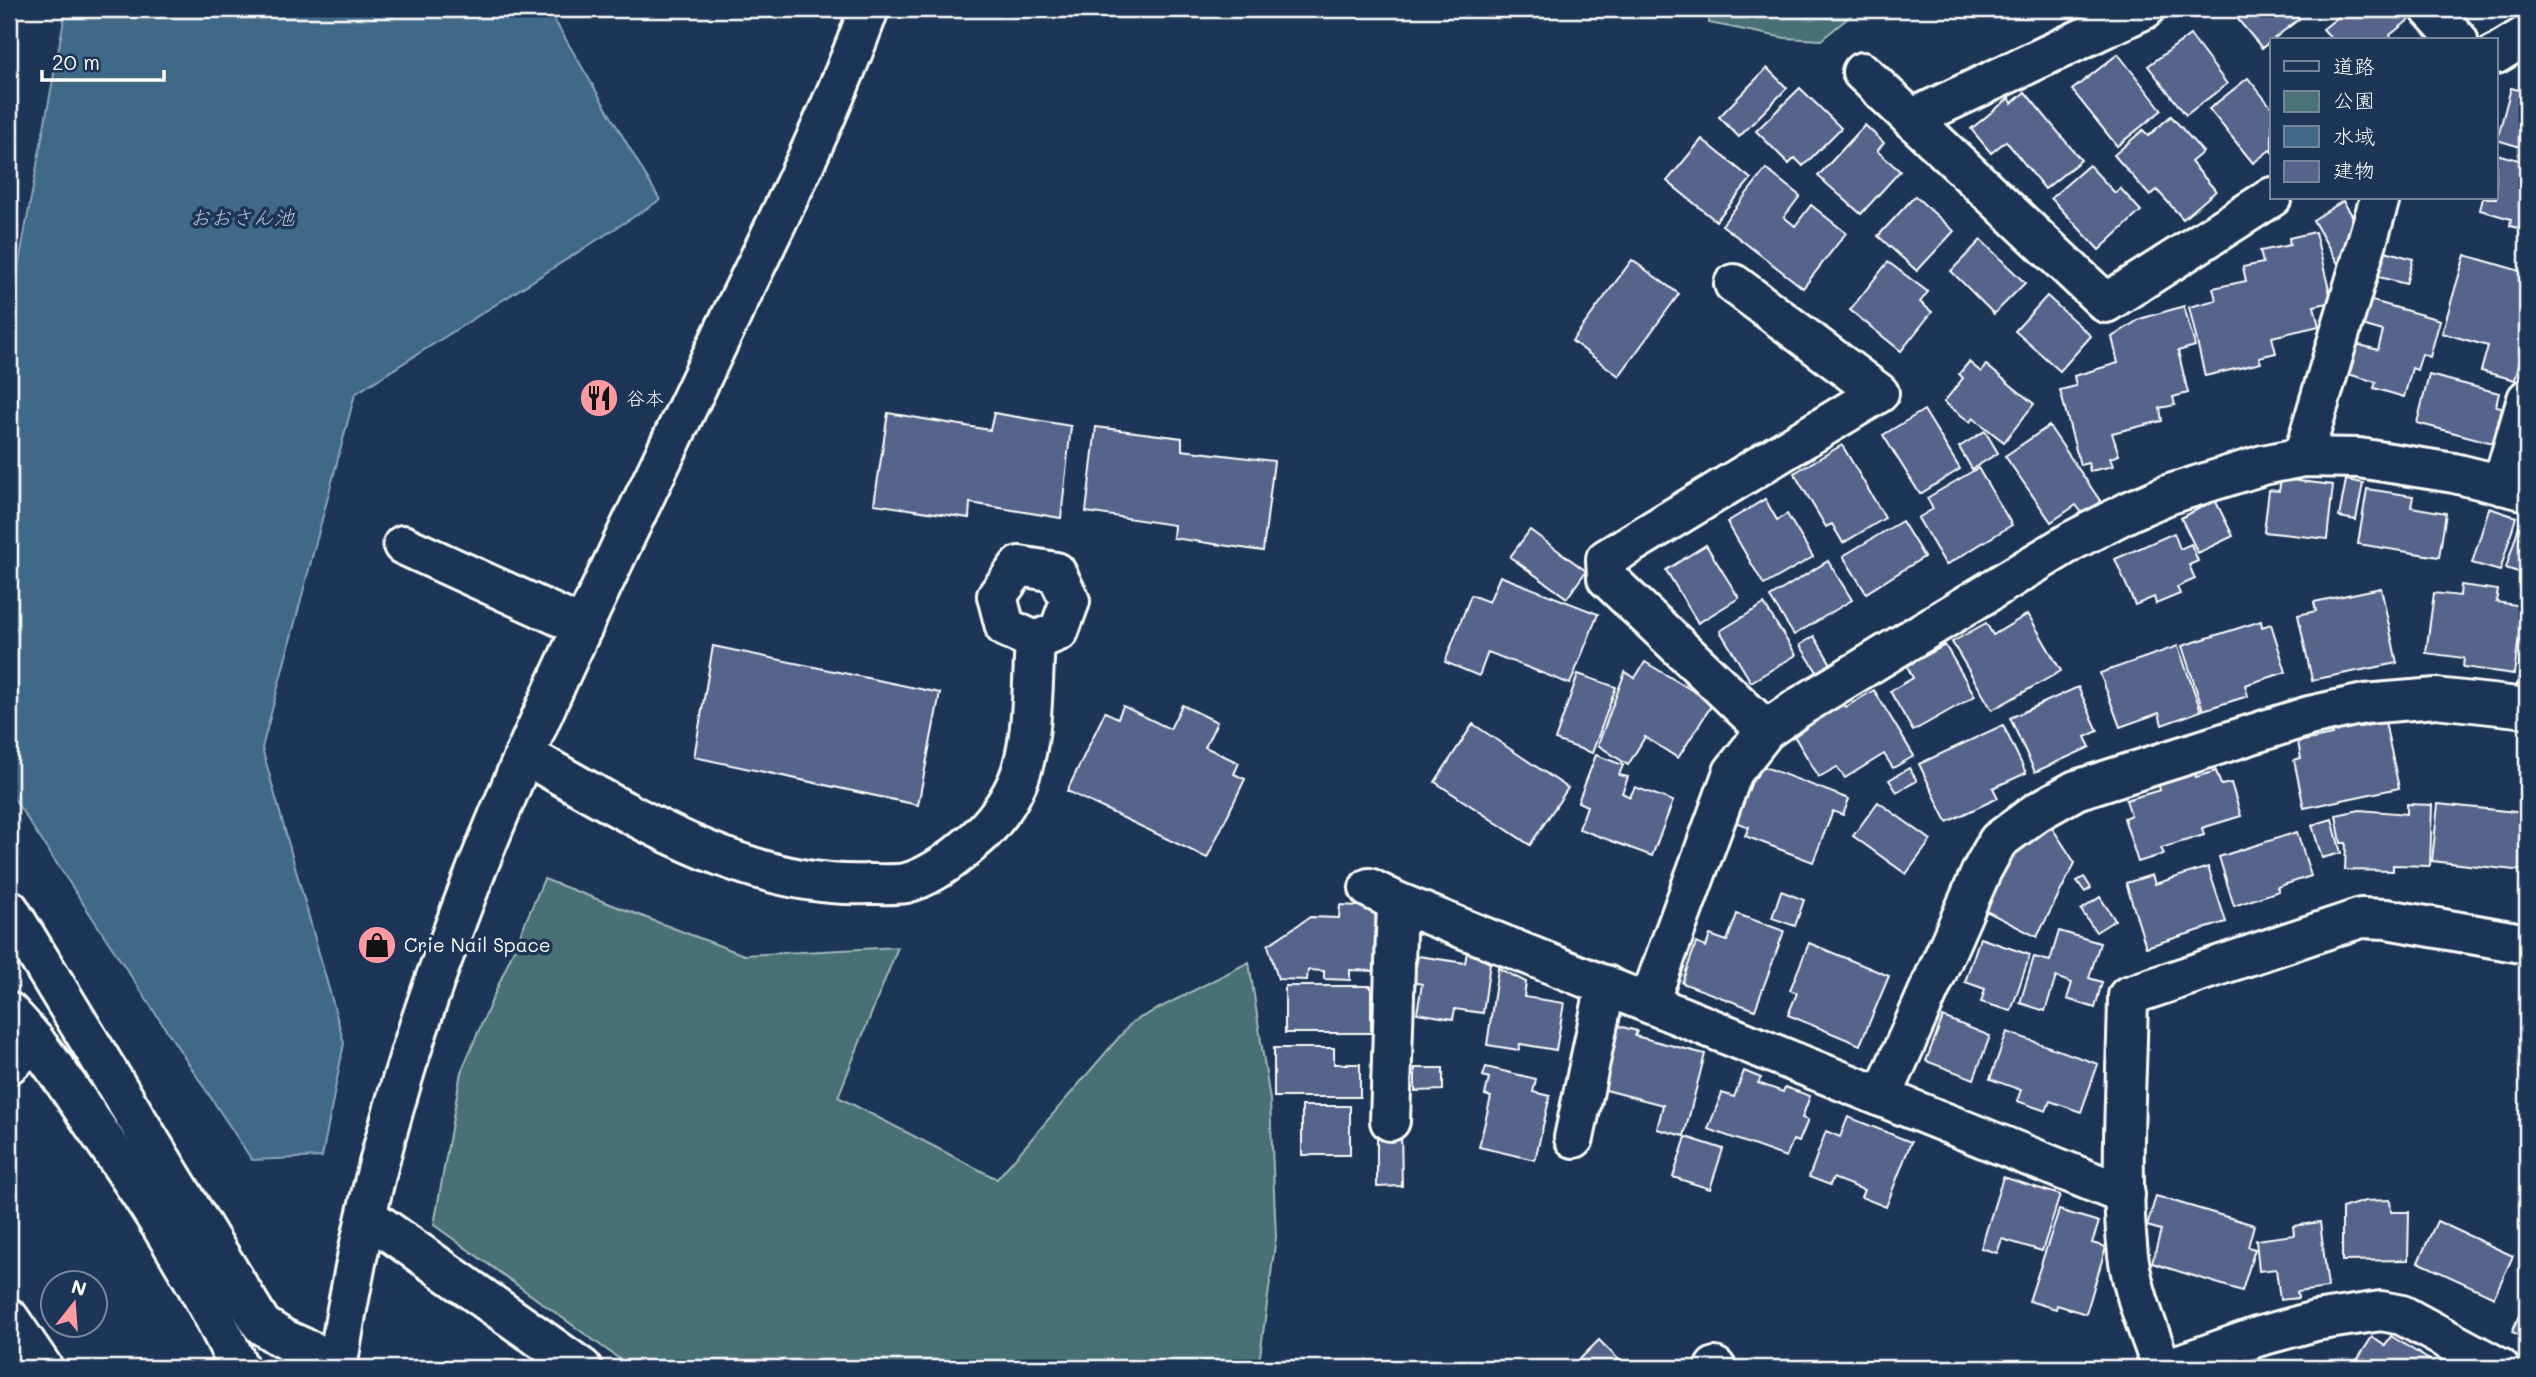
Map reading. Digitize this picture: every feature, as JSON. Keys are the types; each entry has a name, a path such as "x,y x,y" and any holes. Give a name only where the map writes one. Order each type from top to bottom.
{"street":[{"path":"9,909 262,1325 337,1366 367,1216 410,1059 452,930 487,842 583,627 832,106 869,9"},
{"path":"1911,119 2145,9"},
{"path":"2430,9 2456,38"},
{"path":"2498,53 2527,35"},
{"path":"1862,72 2106,303 2270,198"},
{"path":"2303,457 2379,200"},
{"path":"1734,284 1879,393 1606,559 1607,578 1766,730"},
{"path":"1649,1002 1733,772 1766,730 1801,705 2072,541 2167,495 2263,465 2303,457 2328,456 2454,473 2515,488 2527,399"},
{"path":"403,545 583,627"},
{"path":"526,755 653,827 713,854 772,872 841,885 905,883 947,864 979,837 1001,811 1018,781 1031,710 1035,641"},
{"path":"1882,1097 1982,870 1998,841 2037,812 2076,790 2309,716 2364,704 2436,698 2527,708"},
{"path":"1390,1121 1383,895 2125,1195"},
{"path":"2162,1368 2137,1298 2129,1256 2125,1195 2128,996 2361,918 2387,919 2527,944"},
{"path":"1574,1138 1606,985"},
{"path":"9,1012 22,1052 116,1156 195,1280 239,1368"},
{"path":"367,1216 582,1368"},
{"path":"2168,1368 2257,1337 2315,1321 2381,1311 2402,1315 2500,1368"},
{"path":"9,1318 43,1368"}],"green space":[{"path":"1710,9 1859,9 1821,40 1785,38 1709,23"},
{"path":"544,879 744,955 898,947 838,1097 997,1179 1132,1022 1249,962 1270,1100 1276,1237 1260,1356 1253,1368 632,1368 434,1225 461,1072"}],"water":[{"name":"おおさん池","path":"66,9 548,9 660,200 355,394 262,748 344,1043 322,1157 252,1160 9,791 9,639 16,628 9,617 9,271 18,268"}],"building":[{"path":"2229,9 2290,9 2299,19 2275,38 2270,38 2270,42 2262,48"},
{"path":"2348,9 2399,9 2409,20 2390,35 2391,38 2331,38 2323,29"},
{"path":"2190,35 2227,84 2186,115 2148,66"},
{"path":"2118,54 2162,110 2117,146 2072,90"},
{"path":"1767,68 1787,88 1739,137 1719,117"},
{"path":"2248,78 2270,106 2270,150 2253,163 2209,109"},
{"path":"1800,88 1841,128 1803,166 1795,158 1789,164 1756,131"},
{"path":"2511,88 2527,92 2527,149 2498,140"},
{"path":"2025,92 2081,160 2045,189 2006,141 1991,153 1971,129 2009,98 2012,103"},
{"path":"2171,116 2203,152 2191,162 2216,191 2183,219 2157,190 2150,196 2114,155 2143,130 2148,136"},
{"path":"1865,125 1884,143 1877,151 1900,171 1861,214 1818,176"},
{"path":"1702,139 1751,179 1716,221 1667,181"},
{"path":"2498,155 2527,162 2527,230 2510,226 2511,219 2480,210 2482,200 2498,200"},
{"path":"2089,165 2115,193 2120,188 2141,211 2099,250 2051,198"},
{"path":"1766,169 1800,196 1784,217 1795,226 1811,205 1846,233 1803,288 1722,225"},
{"path":"1915,196 1954,231 1917,271 1878,236"},
{"path":"2343,201 2355,220 2341,269 2313,220"},
{"path":"2315,232 2332,302 2314,306 2319,326 2272,337 2276,353 2259,357 2261,363 2205,376 2189,307 2216,300 2213,288 2246,281 2243,267 2263,263 2260,251 2290,245 2289,238"},
{"path":"1981,240 2025,283 1994,314 1951,271"},
{"path":"2382,250 2413,259 2406,284 2375,276"},
{"path":"2465,255 2527,273 2527,336 2515,380 2481,371 2488,346 2442,333"},
{"path":"1632,260 1679,294 1619,376 1572,341"},
{"path":"1888,262 1928,292 1920,302 1932,312 1901,351 1850,310"},
{"path":"2047,296 2091,336 2060,371 2015,331"},
{"path":"2369,300 2440,320 2430,357 2422,354 2417,370 2412,368 2404,397 2374,388 2376,382 2348,374 2356,344 2378,350 2383,331 2362,325"},
{"path":"2184,306 2195,346 2178,351 2188,393 2173,397 2175,405 2160,408 2162,421 2112,433 2119,455 2110,458 2113,466 2090,471 2088,463 2080,465 2060,390 2076,386 2074,376 2118,363 2112,337 2140,319"},
{"path":"1969,362 1981,372 1986,365 2034,404 2004,442 1973,418 1970,422 1944,402 1963,378 1959,374"},
{"path":"2429,375 2499,393 2496,406 2502,407 2493,443 2417,423"},
{"path":"1924,410 1960,469 1920,494 1883,435"},
{"path":"888,413 990,430 994,413 1071,426 1061,518 970,503 969,518 874,504"},
{"path":"2049,426 2101,502 2083,514 2076,505 2051,522 2005,456"},
{"path":"1096,427 1182,438 1182,450 1274,461 1263,551 1173,538 1174,525 1086,512"},
{"path":"1985,431 1998,453 1972,469 1959,447"},
{"path":"1842,445 1885,518 1843,543 1832,524 1826,527 1794,473"},
{"path":"1978,468 2012,525 1946,565 1918,518 1933,509 1927,498"},
{"path":"2281,479 2333,485 2327,539 2264,532 2269,490 2279,491"},
{"path":"2346,480 2363,483 2356,520 2339,517"},
{"path":"2367,489 2413,496 2411,507 2446,513 2439,557 2358,544"},
{"path":"1765,499 1777,520 1787,514 1813,557 1764,585 1727,522"},
{"path":"2215,500 2233,536 2198,553 2181,518"},
{"path":"2489,508 2516,517 2500,571 2472,563"},
{"path":"2521,519 2527,521 2527,575 2506,568"},
{"path":"1902,521 1924,557 1866,593 1843,556"},
{"path":"1530,530 1586,571 1567,598 1510,557"},
{"path":"2174,533 2180,549 2191,544 2198,561 2189,565 2195,579 2177,587 2180,594 2156,604 2154,597 2135,605 2115,559"},
{"path":"1706,545 1739,598 1698,623 1666,570"},
{"path":"1828,561 1852,600 1794,635 1770,597"},
{"path":"1500,576 1598,614 1570,684 1488,652 1479,676 1445,662 1471,595 1489,602"},
{"path":"2461,585 2498,590 2496,602 2523,606 2514,674 2463,667 2464,658 2426,653 2434,593 2460,596"},
{"path":"2381,588 2397,663 2312,680 2298,615 2316,611 2314,602"},
{"path":"1764,604 1796,655 1751,682 1720,631"},
{"path":"2028,614 2061,671 1992,710 1952,642 1986,623 1993,635"},
{"path":"2261,621 2262,627 2271,624 2286,672 2245,685 2248,696 2203,710 2182,646"},
{"path":"1814,636 1831,664 1817,672 1800,645"},
{"path":"1945,645 1975,696 1913,731 1890,691 1913,678 1907,666"},
{"path":"713,646 940,693 918,805 694,757"},
{"path":"2178,646 2201,711 2162,725 2159,713 2120,727 2100,673"},
{"path":"1645,662 1713,703 1678,758 1645,737 1628,765 1598,745 1625,672 1635,678"},
{"path":"2521,667 2527,668 2527,686 2517,684"},
{"path":"1578,674 1616,687 1592,753 1555,740"},
{"path":"2078,687 2098,731 2085,737 2090,747 2035,772 2010,718"},
{"path":"1874,690 1914,756 1893,768 1884,754 1845,778 1837,767 1819,777 1793,734 1823,717 1820,712 1841,699 1846,707"},
{"path":"1182,705 1217,722 1205,747 1239,763 1234,774 1245,779 1207,858 1067,791 1105,712 1118,718 1123,706 1170,729"},
{"path":"2359,722 2360,727 2385,722 2399,788 2304,808 2294,760 2301,758 2298,742 2332,735 2331,728"},
{"path":"1473,724 1568,788 1530,845 1435,782"},
{"path":"2003,725 2026,773 1993,788 1998,798 1947,822 1919,764"},
{"path":"1596,755 1623,765 1619,775 1628,777 1622,793 1630,797 1635,787 1673,801 1652,856 1579,829 1587,806 1578,802"},
{"path":"1757,764 1849,799 1843,815 1833,811 1813,862 1745,836 1749,827 1735,822"},
{"path":"1909,768 1917,781 1897,792 1889,780"},
{"path":"2194,769 2196,777 2216,771 2221,785 2231,783 2241,816 2202,828 2204,835 2161,848 2164,854 2138,862 2124,818 2131,815 2126,800 2160,790 2157,780"},
{"path":"1878,802 1931,840 1906,874 1853,836"},
{"path":"2407,804 2432,805 2430,866 2393,865 2393,871 2345,870 2346,843 2341,843 2336,815 2360,810 2407,814"},
{"path":"2438,804 2525,813 2527,850 2523,871 2432,861"},
{"path":"2332,819 2341,853 2322,858 2312,825"},
{"path":"2049,823 2075,863 2037,937 1984,910 1999,875 2018,846 2024,848 2029,839"},
{"path":"2297,832 2311,876 2277,887 2279,891 2234,906 2219,857"},
{"path":"2208,867 2226,922 2146,947 2126,883 2152,875 2155,884"},
{"path":"2084,877 2091,888 2085,892 2077,881"},
{"path":"1781,891 1804,900 1795,926 1772,918"},
{"path":"2100,897 2115,920 2096,932 2081,910"},
{"path":"1340,905 1376,907 1374,971 1350,970 1350,980 1324,979 1324,971 1308,970 1307,980 1278,979 1268,945 1310,917 1339,918"},
{"path":"1737,914 1784,931 1755,1010 1682,983 1696,943 1706,947 1710,935 1727,941"},
{"path":"2059,931 2100,943 2089,978 2102,982 2095,1008 2067,999 2072,983 2056,977 2045,1011 2020,1003 2034,957 2050,961"},
{"path":"1980,938 2030,955 2011,1011 1981,1002 1985,989 1965,982"},
{"path":"1809,943 1889,976 1860,1045 1788,1015 1797,993 1790,990"},
{"path":"1467,952 1490,963 1483,1013 1455,1009 1453,1019 1417,1013 1422,984 1413,982 1418,956 1465,963"},
{"path":"1498,968 1526,982 1524,997 1564,1003 1556,1050 1520,1044 1519,1050 1487,1045"},
{"path":"1285,986 1371,986 1371,1033 1285,1033"},
{"path":"1943,1017 1990,1036 1974,1079 1926,1061"},
{"path":"1615,1025 1637,1031 1635,1036 1705,1054 1684,1136 1657,1129 1663,1105 1598,1088 1603,1066 1609,1068 1612,1057 1607,1055"},
{"path":"2007,1032 2098,1064 2081,1112 2050,1101 2046,1111 2017,1101 2021,1090 1990,1079"},
{"path":"1274,1048 1334,1048 1334,1064 1360,1064 1360,1097 1274,1097"},
{"path":"1486,1067 1536,1079 1533,1092 1550,1096 1535,1160 1479,1147 1491,1097 1485,1095 1489,1078 1483,1076"},
{"path":"1415,1068 1443,1068 1443,1090 1415,1091"},
{"path":"1744,1071 1761,1078 1758,1083 1783,1092 1785,1087 1810,1096 1802,1118 1808,1120 1799,1142 1793,1140 1786,1157 1708,1129 1722,1093 1734,1097"},
{"path":"1302,1106 1350,1106 1350,1155 1302,1155"},
{"path":"1848,1117 1911,1142 1886,1207 1861,1197 1864,1190 1833,1178 1830,1185 1809,1177 1826,1131 1840,1137"},
{"path":"1377,1126 1401,1126 1402,1186 1377,1187"},
{"path":"1686,1137 1723,1149 1710,1189 1673,1177"},
{"path":"2003,1177 2060,1195 2042,1251 2002,1239 1997,1253 1981,1248"},
{"path":"2156,1196 2254,1225 2248,1247 2255,1249 2242,1291 2152,1263 2161,1230 2147,1226"},
{"path":"2390,1200 2391,1212 2409,1212 2408,1260 2342,1261 2342,1208 2365,1201"},
{"path":"2059,1210 2099,1222 2092,1243 2106,1247 2086,1314 2057,1305 2056,1309 2029,1301"},
{"path":"2437,1221 2513,1256 2494,1297 2418,1262"},
{"path":"2320,1222 2328,1288 2297,1292 2298,1298 2280,1300 2276,1269 2259,1271 2256,1240 2294,1235 2293,1226"},
{"path":"2527,1296 2527,1338 2512,1332"},
{"path":"2391,1336 2442,1368 2352,1368 2372,1337 2385,1346"},
{"path":"1599,1340 1627,1368 1571,1368"}],"place":[{"name":"谷本","path":"599,398"},
{"name":"Crie Nail Space","path":"377,945"}]}
